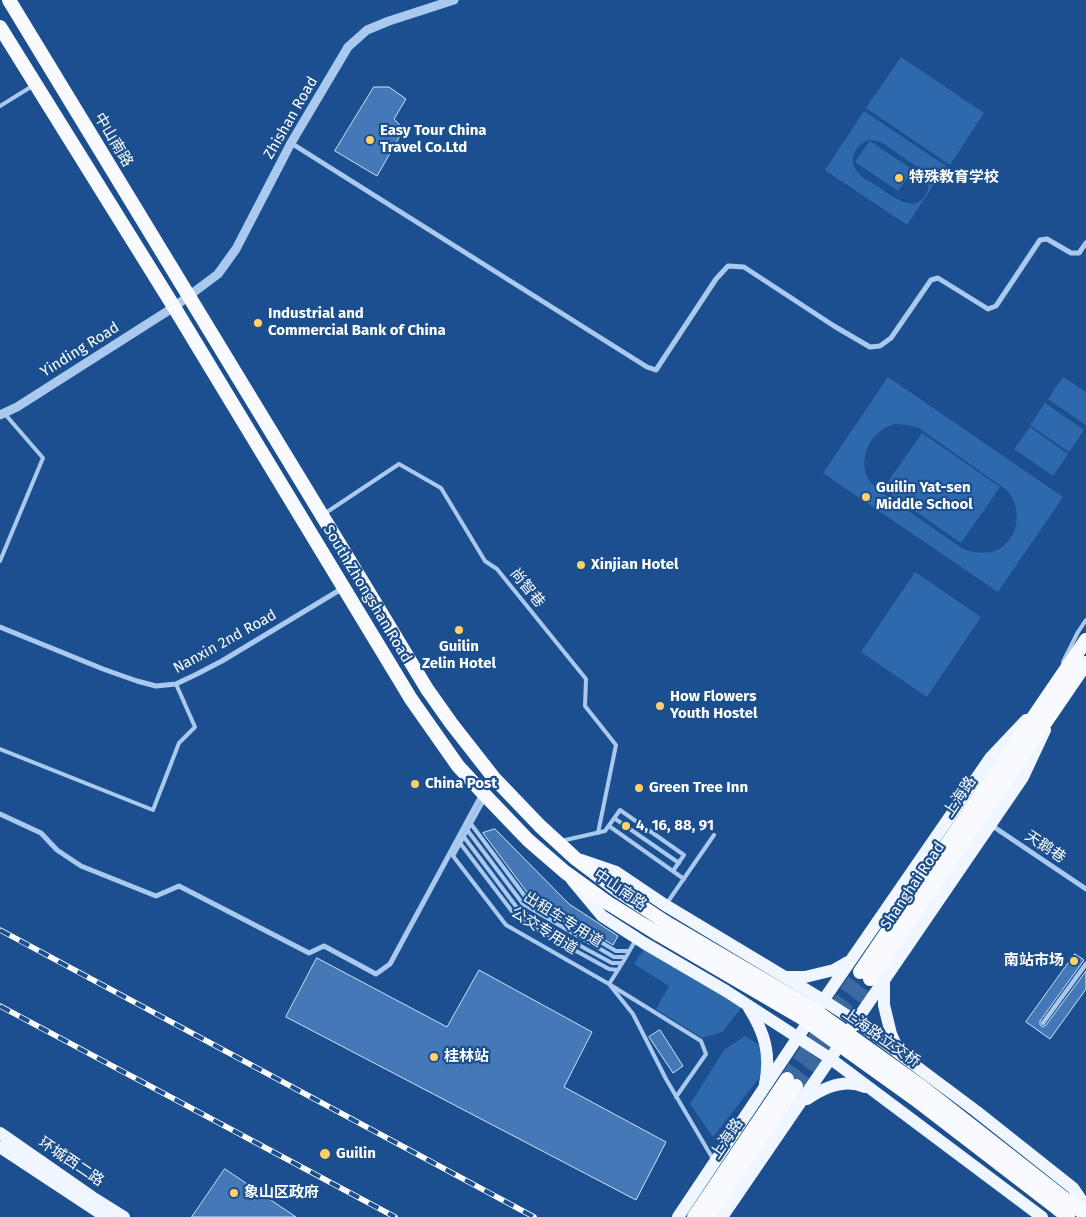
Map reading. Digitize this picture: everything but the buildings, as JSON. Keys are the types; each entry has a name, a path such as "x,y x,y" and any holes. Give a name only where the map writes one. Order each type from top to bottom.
{"highway":[{"name":"中山南路","path":"9,0 189,296"},
{"path":"0,27 174,308"},
{"name":"South Zhongshan Road","path":"189,296 427,689 494,778 540,826 576,859"},
{"name":"South Zhongshan Road","path":"174,308 411,699 458,766 528,840 565,872"},
{"path":"1049,706 1086,640"},
{"name":"Shanghai Road","path":"871,977 1049,706 1086,663"},
{"name":"中山南路","path":"576,859 662,928"},
{"name":"中山南路","path":"565,872 608,903 662,928"},
{"name":"上海路立交桥","path":"662,928 802,1018 1064,1208"},
{"name":"上海路","path":"694,1217 791,1083 708,1217"},
{"path":"1064,1208 1086,1215"}],"main road":[{"path":"722,1217 857,1022 871,977 990,825 1023,777 1049,706"},
{"path":"678,1217 823,1000 991,756 1049,706"},
{"path":"576,859 616,872 666,906 857,1022 976,1111 1073,1188 1086,1207"},
{"path":"565,872 602,916 746,1004 831,1059 1042,1217"},
{"path":"784,977 811,976 834,970 850,961"},
{"path":"871,977 884,1005 891,1034 901,1054"},
{"path":"746,1004 758,1023 766,1042 767,1073 764,1088"},
{"path":"800,1104 817,1092 844,1083 861,1085 874,1091"},
{"name":"环城西二路","path":"0,1133 101,1211 124,1217"},
{"path":"0,1147 101,1211 132,1217"}],"street":[{"name":"Zhishan Road","path":"174,308 218,274 236,249 291,143 348,47 367,30 454,0"},
{"path":"291,143 526,292 647,367 656,370 716,279 728,266 744,268 870,348 880,346 891,338 931,280 938,278 988,309 996,306 1040,240 1047,239 1071,253 1079,253 1086,243"},
{"name":"Yinding Road","path":"2,414 17,407 174,308"},
{"name":"Nanxin 2nd Road","path":"0,627 137,681 156,686 176,684 222,661 344,588"},
{"path":"0,814 41,832 57,850 81,866 156,896 178,886 310,953 324,946 376,974 390,964 484,795"},
{"name":"天鹅巷","path":"990,825 1086,889"},
{"path":"1043,1023 1086,964"}],"lane":[{"path":"0,106 36,84"},
{"path":"0,561 43,458 2,414"},
{"name":"尚智巷","path":"322,516 399,464 441,488 486,561 497,569 586,679 585,706 616,746 598,833"},
{"path":"1049,706 1078,632 1086,620"},
{"path":"1049,706 1080,682"},
{"path":"0,749 153,810 180,743 195,727 176,684"},
{"path":"460,843 468,831 484,795"},
{"path":"557,842 605,831 620,810 684,855 673,871"},
{"path":"614,818 679,862"},
{"path":"471,824 526,899 616,951 629,951"},
{"path":"609,826 684,879"},
{"path":"468,831 523,904 614,957 626,957"},
{"path":"666,906 714,835"},
{"name":"出租车专用道","path":"464,837 518,909 612,963 622,963"},
{"name":"出租车专用道","path":"460,843 514,914 536,929 609,969 618,970"},
{"name":"公交专用道","path":"460,843 453,856 506,925 609,984 633,1014 676,1097"},
{"path":"637,938 609,984 700,1041 706,1054 676,1097 714,1161"}],"shaded area":[{"path":"901,57 984,113 950,165 866,108"},
{"path":"864,111 946,166 907,225 825,170","holes":["870,140 881,142 925,173 928,181 927,192 916,203 903,202 858,173 853,160 855,151 861,144"]},
{"path":"870,141 913,170 898,191 855,162"},
{"path":"888,377 1063,497 998,592 823,473","holes":["895,424 919,428 1008,491 1013,499 1017,517 1016,526 1007,543 991,552 984,553 963,549 871,483 864,465 865,456 872,440 886,427"]},
{"path":"1063,377 1086,392 1086,425 1048,399"},
{"path":"1045,403 1084,430 1069,452 1030,425"},
{"path":"1030,427 1068,454 1053,476 1014,449"},
{"path":"922,433 1000,487 961,543 883,489"},
{"path":"915,572 981,617 927,697 861,652"},
{"path":"645,948 742,1007 722,1032 702,1038 656,1009 669,986 634,964"},
{"path":"745,1036 761,1046 762,1074 713,1137 690,1104 724,1050"}],"tunnel":[{"path":"787,1079 860,972"},
{"path":"796,1086 870,979"}],"railway":[{"path":"0,930 534,1217"},
{"path":"0,1006 395,1217"}],"place":[{"name":"Easy Tour China Travel Co.Ltd","path":"370,140"},
{"name":"特殊教育学校","path":"899,178"},
{"name":"Industrial and Commercial Bank of China","path":"258,323"},
{"name":"Guilin Yat-sen Middle School","path":"866,497"},
{"name":"Xinjian Hotel","path":"581,565"},
{"name":"Guilin Zelin Hotel","path":"459,630"},
{"name":"How Flowers Youth Hostel","path":"660,706"},
{"name":"China Post","path":"415,784"},
{"name":"Green Tree Inn","path":"639,788"},
{"name":"4, 16, 88, 91","path":"626,826"},
{"name":"南站市场","path":"1074,961"},
{"name":"桂林站","path":"434,1057"},
{"name":"Guilin","path":"325,1154"},
{"name":"象山区政府","path":"234,1193"}]}
